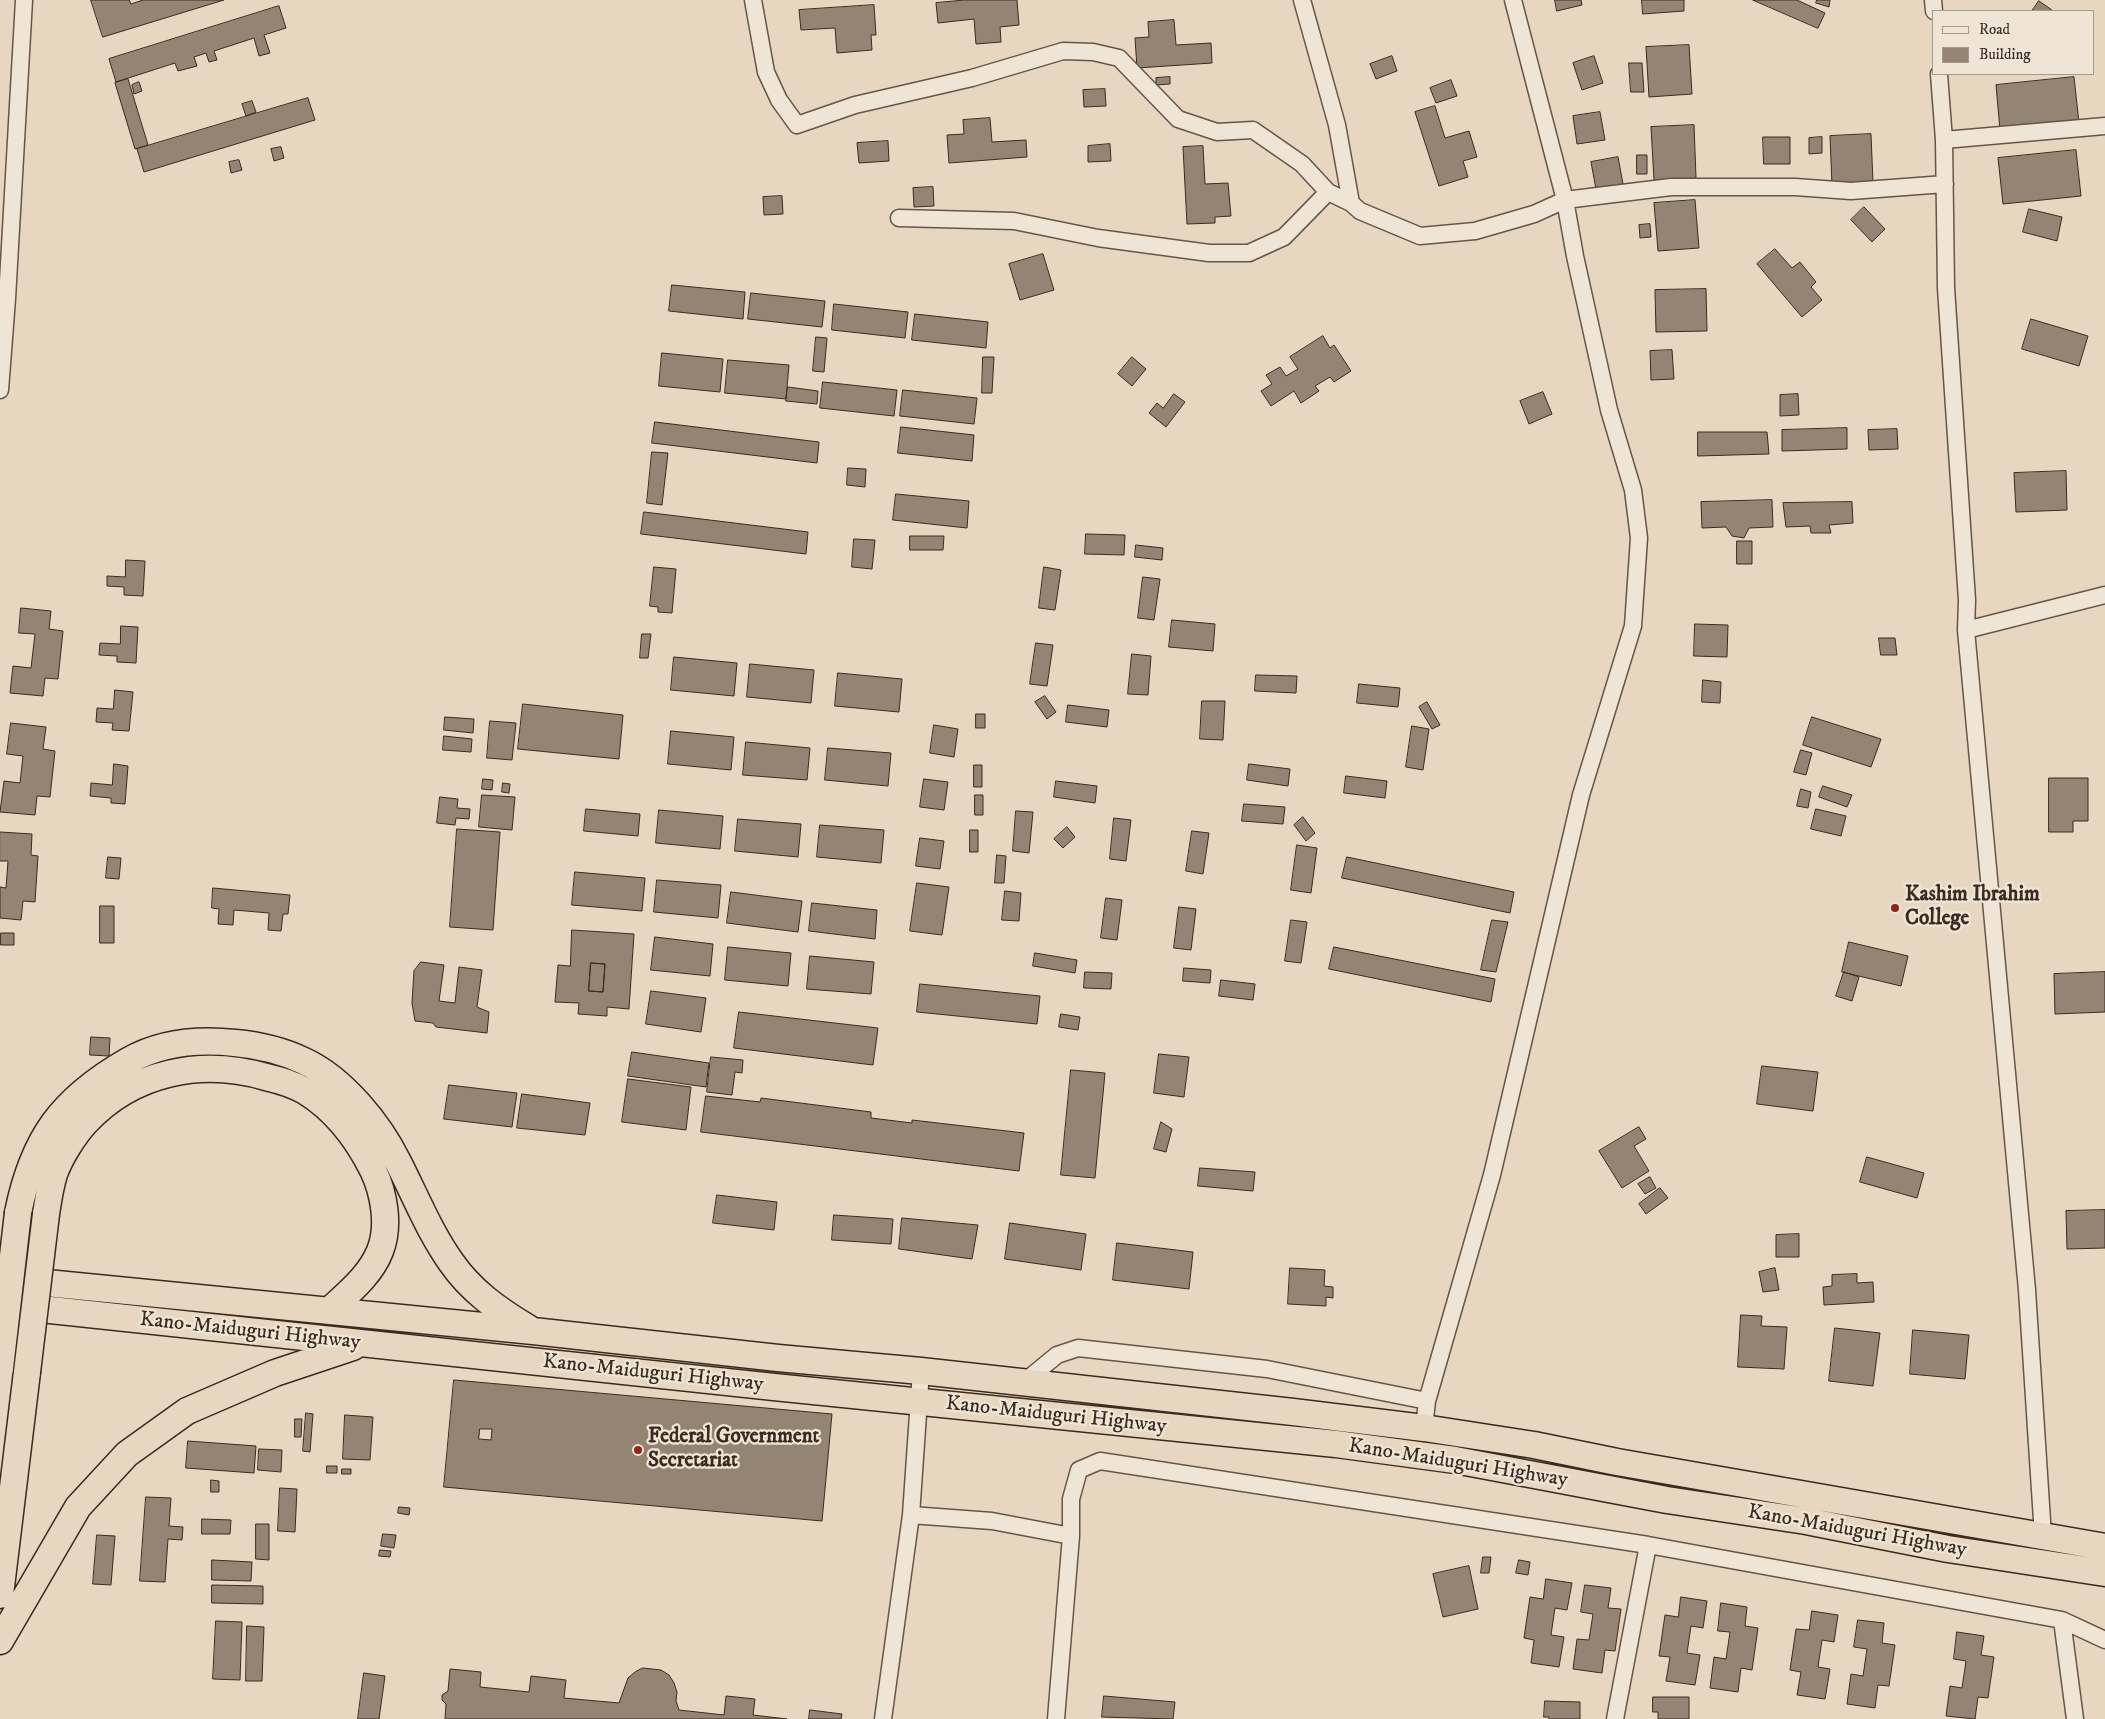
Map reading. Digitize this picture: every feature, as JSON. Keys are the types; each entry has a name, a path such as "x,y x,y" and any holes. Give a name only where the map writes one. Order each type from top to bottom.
{"highway":[{"path":"0,1372 23,1185 33,1157 50,1128 69,1103 100,1077 134,1058 173,1044 206,1040 244,1044 281,1052 304,1061 324,1073 358,1103 380,1129 451,1263 478,1293 499,1310 533,1331"},
{"path":"0,1595 46,1214 54,1173 84,1124 105,1103 130,1087 165,1073 184,1069 245,1070 304,1090 342,1121 356,1139 380,1185 384,1232 380,1250 370,1270 329,1311"},
{"name":"Kano-Maiduguri Highway","path":"0,1279 921,1371 1424,1428 1534,1445 1627,1464 2105,1547"},
{"name":"Kano-Maiduguri Highway","path":"0,1305 1336,1444 1455,1460 1667,1500 1806,1521 1948,1549 2105,1573"},
{"path":"0,1642 78,1506 127,1454 187,1412 276,1373 361,1344"}],"street":[{"path":"0,390 4,299 24,0"},
{"path":"753,0 766,72 779,100 797,125 855,105 972,78 1063,51 1093,52 1120,58 1178,119 1217,132 1253,130 1302,164 1328,192 1351,203 1360,211 1420,236 1475,231 1534,214 1565,200 1671,186 1794,186 1851,191 1945,184"},
{"path":"1302,0 1337,125 1351,203"},
{"path":"1424,1428 1426,1401 1492,1175 1582,795 1633,626 1639,538 1633,490 1607,400 1575,256 1565,200 1514,0"},
{"path":"1939,75 1944,140 1946,288 1967,600 1966,630 2027,1290 2043,1536"},
{"path":"1944,140 2105,126"},
{"path":"899,218 1014,222 1098,238 1210,253 1249,253 1284,237 1328,192"},
{"path":"1966,630 2105,595"},
{"path":"1023,1383 1057,1355 1078,1348 1267,1369 1426,1401"},
{"path":"883,1719 911,1515 921,1371"},
{"path":"1056,1719 1071,1536 1071,1499 1079,1470 1100,1461 1648,1545 2062,1620 2105,1640"},
{"path":"911,1515 992,1522 1071,1536"},
{"path":"1615,1719 1648,1545"},
{"path":"2062,1620 2076,1719"}],"building":[{"path":"91,0 129,0 131,4 143,0 224,0 103,37"},
{"path":"965,0 1017,0 1019,25 1000,27 1001,42 976,44 974,19 938,23 936,3"},
{"path":"1555,0 1581,0 1582,5 1557,11"},
{"path":"1642,0 1684,0 1684,11 1643,14"},
{"path":"1753,0 1797,0 1825,13 1818,28"},
{"path":"1817,0 1830,0 1829,7 1816,3"},
{"path":"2039,1 2052,10 2033,10"},
{"path":"874,5 876,35 871,35 872,50 837,53 835,28 801,30 799,10"},
{"path":"279,6 286,28 264,35 270,53 259,56 254,38 214,51 217,60 209,62 206,53 194,57 197,66 178,71 175,63 116,82 109,59"},
{"path":"1174,20 1176,45 1211,43 1212,63 1137,68 1135,38 1149,37 1148,22"},
{"path":"1689,45 1692,94 1649,97 1646,47"},
{"path":"1392,56 1397,71 1376,79 1370,64"},
{"path":"1594,56 1603,83 1582,90 1573,63"},
{"path":"1629,63 1642,63 1644,92 1631,92"},
{"path":"1170,77 1170,84 1156,85 1156,78"},
{"path":"2074,77 2079,123 2000,130 1996,85"},
{"path":"128,79 148,145 135,149 115,83"},
{"path":"1451,80 1457,96 1436,103 1430,88"},
{"path":"139,82 142,91 134,94 132,85"},
{"path":"1105,89 1106,106 1084,107 1083,90"},
{"path":"308,98 315,120 144,172 137,149"},
{"path":"252,101 256,112 246,116 242,104"},
{"path":"1435,106 1445,138 1469,131 1477,157 1463,161 1468,177 1439,186 1415,112"},
{"path":"1600,112 1605,140 1577,144 1573,116"},
{"path":"990,118 992,142 1026,140 1027,157 949,163 947,135 964,134 963,120"},
{"path":"1694,125 1696,178 1654,180 1651,127"},
{"path":"1871,134 1873,183 1832,185 1830,136"},
{"path":"1763,137 1790,137 1790,164 1764,164"},
{"path":"1822,137 1822,153 1809,154 1809,138"},
{"path":"888,141 889,161 859,163 857,143"},
{"path":"1110,144 1111,161 1088,162 1088,146"},
{"path":"1203,146 1205,184 1228,183 1231,216 1215,217 1215,223 1187,224 1183,147"},
{"path":"281,147 284,158 274,161 271,149"},
{"path":"2076,150 2081,196 2003,204 1998,158"},
{"path":"1637,155 1647,155 1647,174 1637,174"},
{"path":"1618,157 1623,184 1596,189 1591,162"},
{"path":"239,160 242,170 231,173 229,162"},
{"path":"933,187 934,206 914,207 913,188"},
{"path":"782,196 783,214 764,215 763,197"},
{"path":"1695,200 1699,248 1658,251 1654,203"},
{"path":"1864,207 1885,229 1872,242 1851,220"},
{"path":"2029,209 2062,217 2057,241 2023,232"},
{"path":"1650,224 1651,237 1640,238 1639,225"},
{"path":"1775,249 1792,268 1800,262 1816,282 1811,287 1822,300 1802,317 1757,264"},
{"path":"1043,254 1054,290 1020,300 1009,264"},
{"path":"672,285 745,292 743,319 669,311"},
{"path":"1706,289 1707,331 1656,332 1655,290"},
{"path":"751,293 825,301 822,327 748,319"},
{"path":"834,304 908,312 905,338 832,330"},
{"path":"915,314 988,322 986,348 912,340"},
{"path":"2031,319 2088,336 2079,366 2022,349"},
{"path":"1323,336 1330,348 1334,345 1351,371 1334,382 1330,377 1315,386 1319,391 1301,403 1294,391 1271,406 1261,391 1272,384 1266,375 1280,367 1286,376 1298,369 1290,357"},
{"path":"816,337 827,338 824,372 813,371"},
{"path":"1672,350 1674,379 1651,380 1650,351"},
{"path":"662,353 723,359 720,392 659,386"},
{"path":"983,357 994,357 992,393 982,393"},
{"path":"1132,357 1146,369 1132,386 1118,374"},
{"path":"728,360 789,365 786,399 725,393"},
{"path":"823,382 897,390 894,416 820,408"},
{"path":"788,387 818,391 817,404 786,401"},
{"path":"903,390 977,398 974,424 900,416"},
{"path":"1543,392 1552,414 1529,424 1520,401"},
{"path":"1174,394 1185,402 1166,427 1149,413 1157,403 1163,408"},
{"path":"1798,394 1799,415 1780,416 1780,395"},
{"path":"655,422 819,442 817,463 652,443"},
{"path":"901,427 974,435 972,461 898,453"},
{"path":"1847,428 1847,449 1782,451 1782,430"},
{"path":"1897,429 1898,449 1869,450 1868,430"},
{"path":"1698,432 1767,432 1769,454 1698,456"},
{"path":"652,452 668,453 662,505 647,503"},
{"path":"848,468 866,469 865,487 847,485"},
{"path":"2066,471 2067,510 2016,512 2014,473"},
{"path":"896,494 969,501 967,528 893,520"},
{"path":"1772,500 1773,527 1749,528 1744,538 1732,536 1726,527 1702,528 1701,502"},
{"path":"1852,502 1853,523 1829,525 1831,533 1811,533 1810,526 1786,527 1783,503"},
{"path":"644,512 808,532 806,554 641,534"},
{"path":"1086,534 1125,535 1124,555 1085,554"},
{"path":"910,536 944,536 943,550 910,550"},
{"path":"854,539 875,540 872,569 852,567"},
{"path":"1737,541 1752,541 1752,564 1737,564"},
{"path":"1136,545 1163,548 1162,560 1135,557"},
{"path":"126,560 145,561 143,596 124,595 124,587 107,586 107,576 125,577"},
{"path":"654,567 676,569 672,613 658,612 658,607 650,606"},
{"path":"1044,567 1061,570 1055,610 1039,608"},
{"path":"1143,577 1160,579 1154,620 1138,618"},
{"path":"21,608 51,611 49,629 63,631 58,679 45,678 43,696 10,693 13,666 31,668 35,634 19,633"},
{"path":"1172,620 1215,624 1213,651 1169,647"},
{"path":"1695,624 1728,625 1727,657 1694,656"},
{"path":"121,626 138,627 136,663 117,662 117,656 99,655 100,643 120,644"},
{"path":"642,634 651,634 648,658 640,658"},
{"path":"1879,638 1895,638 1897,655 1881,655"},
{"path":"1036,643 1053,645 1047,686 1030,684"},
{"path":"1132,654 1151,656 1148,695 1128,694"},
{"path":"674,657 737,663 734,696 671,690"},
{"path":"750,664 814,670 811,703 747,697"},
{"path":"838,673 902,679 899,712 835,706"},
{"path":"1256,675 1297,676 1296,693 1255,691"},
{"path":"1703,680 1721,682 1720,703 1702,702"},
{"path":"1359,684 1400,688 1398,707 1357,703"},
{"path":"115,690 133,692 129,731 112,730 113,723 96,722 97,708 113,709"},
{"path":"1045,696 1056,712 1047,719 1035,702"},
{"path":"1202,701 1225,701 1223,740 1200,739"},
{"path":"1427,702 1440,725 1432,729 1419,707"},
{"path":"523,704 623,715 619,759 518,749"},
{"path":"1068,705 1109,710 1107,727 1066,722"},
{"path":"976,714 985,714 985,728 976,728"},
{"path":"445,717 474,719 473,733 444,730"},
{"path":"1812,717 1881,739 1871,767 1803,745"},
{"path":"490,721 516,723 512,760 487,758"},
{"path":"11,723 46,727 43,749 55,751 50,797 37,796 35,815 0,812 4,781 20,783 23,756 7,754"},
{"path":"934,725 958,729 954,757 930,753"},
{"path":"1412,726 1429,729 1423,770 1406,767"},
{"path":"671,731 734,737 731,770 668,764"},
{"path":"444,736 472,739 471,752 443,750"},
{"path":"746,742 810,748 807,780 743,775"},
{"path":"828,748 891,753 888,786 825,780"},
{"path":"1801,750 1812,753 1806,775 1794,772"},
{"path":"114,764 128,766 125,804 111,803 111,798 90,796 91,783 112,785"},
{"path":"1249,764 1290,769 1288,786 1247,780"},
{"path":"974,765 982,765 982,787 974,787"},
{"path":"1346,776 1387,781 1385,798 1344,793"},
{"path":"2049,778 2088,778 2088,821 2073,821 2073,832 2049,832"},
{"path":"483,779 493,780 492,790 482,789"},
{"path":"924,779 948,782 944,810 920,807"},
{"path":"1056,781 1097,786 1095,803 1054,797"},
{"path":"503,783 510,784 509,793 502,792"},
{"path":"1823,786 1852,795 1847,807 1819,797"},
{"path":"1801,789 1811,792 1808,808 1797,806"},
{"path":"482,795 515,797 512,830 479,827"},
{"path":"975,795 983,795 983,815 975,815"},
{"path":"440,797 458,799 457,808 470,809 469,819 456,818 455,825 437,823"},
{"path":"1244,804 1285,807 1283,824 1242,821"},
{"path":"586,809 640,814 638,836 584,831"},
{"path":"1816,809 1846,816 1841,836 1811,829"},
{"path":"659,810 723,816 720,849 656,843"},
{"path":"1016,811 1033,812 1029,853 1013,851"},
{"path":"1303,817 1315,833 1306,841 1294,825"},
{"path":"1114,818 1131,820 1126,861 1110,859"},
{"path":"738,819 801,824 798,857 735,851"},
{"path":"820,825 884,830 881,863 817,857"},
{"path":"1067,827 1075,837 1063,848 1054,839"},
{"path":"457,829 500,832 493,930 450,927"},
{"path":"970,830 978,830 978,852 970,852"},
{"path":"1192,831 1209,833 1203,874 1186,871"},
{"path":"0,832 32,834 31,855 38,856 35,902 23,901 21,920 0,918 0,887 6,888 8,861 0,861"},
{"path":"920,838 944,841 940,869 916,866"},
{"path":"1297,845 1317,848 1311,893 1291,890"},
{"path":"997,855 1006,856 1004,883 995,883"},
{"path":"108,857 121,858 119,879 106,878"},
{"path":"1347,857 1514,892 1510,913 1342,878"},
{"path":"575,872 645,878 642,911 572,905"},
{"path":"657,880 721,885 718,918 654,912"},
{"path":"917,883 949,887 942,935 910,931"},
{"path":"213,888 290,895 288,914 283,914 281,931 268,930 269,913 234,910 233,925 218,924 219,909 212,908"},
{"path":"1005,891 1021,893 1019,921 1002,920"},
{"path":"731,892 802,901 798,932 727,923"},
{"path":"1106,898 1122,900 1117,940 1101,938"},
{"path":"812,903 877,910 875,939 809,931"},
{"path":"100,906 114,906 114,943 100,943"},
{"path":"1179,907 1196,909 1191,950 1174,948"},
{"path":"1291,920 1307,922 1301,963 1285,961"},
{"path":"1492,920 1508,922 1496,972 1481,970"},
{"path":"572,930 634,934 629,1009 607,1007 607,1016 578,1014 579,1003 555,1002 558,965 570,966","holes":["591,963 605,964 603,992 589,991"]},
{"path":"1,933 14,933 14,945 1,945"},
{"path":"655,937 713,944 710,976 651,970"},
{"path":"1849,942 1908,956 1901,986 1842,972"},
{"path":"728,947 791,953 788,986 725,980"},
{"path":"1334,947 1495,979 1491,1002 1329,969"},
{"path":"1035,953 1077,960 1075,973 1033,966"},
{"path":"810,956 874,962 871,994 807,989"},
{"path":"421,962 444,965 439,1001 455,1003 459,967 482,970 477,1007 489,1012 487,1033 436,1027 433,1023 415,1021 412,1003 414,971"},
{"path":"591,963 605,964 603,992 589,991"},
{"path":"1184,968 1211,970 1210,983 1183,981"},
{"path":"1085,972 1112,973 1111,989 1084,988"},
{"path":"1844,972 1859,977 1852,1001 1836,996"},
{"path":"2105,972 2105,1012 2055,1014 2054,974"},
{"path":"1221,980 1255,984 1253,1000 1219,996"},
{"path":"920,984 1040,996 1037,1024 917,1012"},
{"path":"651,991 706,998 701,1032 646,1024"},
{"path":"739,1012 878,1028 873,1065 734,1048"},
{"path":"1061,1014 1080,1017 1078,1030 1059,1027"},
{"path":"91,1037 110,1038 109,1056 90,1055"},
{"path":"632,1052 709,1063 706,1087 628,1076"},
{"path":"1159,1054 1189,1057 1184,1097 1154,1093"},
{"path":"711,1057 743,1060 742,1073 735,1072 732,1095 707,1092"},
{"path":"1762,1066 1818,1072 1813,1111 1757,1104"},
{"path":"1071,1070 1105,1073 1095,1178 1061,1175"},
{"path":"628,1079 691,1087 686,1130 622,1122"},
{"path":"449,1085 517,1093 512,1127 444,1119"},
{"path":"522,1094 590,1103 585,1135 517,1128"},
{"path":"706,1096 760,1102 761,1098 871,1112 871,1118 912,1123 912,1120 1024,1133 1019,1171 701,1132"},
{"path":"1161,1122 1172,1129 1166,1152 1154,1149"},
{"path":"1639,1127 1646,1139 1634,1146 1649,1171 1622,1188 1599,1151"},
{"path":"1867,1157 1924,1173 1917,1198 1860,1182"},
{"path":"1200,1168 1255,1172 1253,1191 1198,1186"},
{"path":"1650,1177 1656,1188 1645,1194 1638,1184"},
{"path":"1660,1188 1668,1198 1646,1214 1639,1204"},
{"path":"717,1195 777,1202 774,1230 713,1223"},
{"path":"2105,1210 2105,1248 2067,1249 2066,1211"},
{"path":"834,1215 893,1219 891,1244 832,1240"},
{"path":"902,1218 978,1225 972,1259 899,1249"},
{"path":"1010,1223 1086,1234 1081,1270 1005,1259"},
{"path":"1799,1234 1799,1257 1776,1257 1776,1235"},
{"path":"1117,1243 1193,1252 1189,1289 1113,1280"},
{"path":"1290,1268 1325,1270 1324,1286 1333,1287 1333,1298 1326,1297 1326,1306 1288,1304"},
{"path":"1775,1268 1779,1290 1763,1292 1759,1272"},
{"path":"1857,1274 1857,1283 1873,1282 1874,1302 1824,1305 1823,1287 1832,1286 1832,1275"},
{"path":"1741,1315 1762,1316 1761,1326 1787,1327 1784,1369 1738,1367"},
{"path":"1835,1328 1880,1333 1873,1386 1829,1381"},
{"path":"1913,1330 1969,1335 1965,1379 1910,1374"},
{"name":"Federal Government Secretariat","path":"454,1380 832,1414 822,1521 444,1487"},
{"path":"306,1413 313,1414 310,1452 303,1451"},
{"path":"345,1415 373,1417 370,1460 343,1459"},
{"path":"295,1419 302,1419 301,1437 295,1437"},
{"path":"480,1429 492,1429 491,1440 479,1439"},
{"path":"188,1441 256,1446 254,1473 186,1468"},
{"path":"259,1449 282,1450 281,1472 258,1470"},
{"path":"327,1466 337,1466 337,1473 327,1473"},
{"path":"342,1469 351,1469 351,1474 342,1474"},
{"path":"211,1480 219,1481 219,1492 211,1492"},
{"path":"280,1488 297,1489 295,1532 278,1531"},
{"path":"146,1497 171,1498 169,1526 183,1527 182,1540 168,1539 165,1582 140,1581"},
{"path":"399,1507 410,1508 409,1515 398,1513"},
{"path":"202,1519 231,1520 230,1534 202,1534"},
{"path":"256,1524 269,1524 269,1560 256,1559"},
{"path":"383,1534 396,1535 394,1548 381,1546"},
{"path":"97,1535 115,1536 111,1585 93,1584"},
{"path":"380,1550 391,1551 390,1557 379,1556"},
{"path":"1483,1557 1491,1557 1489,1573 1481,1573"},
{"path":"212,1560 252,1562 251,1581 212,1580"},
{"path":"1519,1560 1530,1562 1528,1575 1516,1573"},
{"path":"1469,1566 1478,1609 1443,1617 1433,1574"},
{"path":"1546,1579 1572,1583 1567,1610 1555,1608 1551,1635 1564,1637 1559,1667 1531,1663 1534,1640 1524,1638 1530,1597 1543,1599"},
{"path":"212,1585 263,1586 263,1604 212,1603"},
{"path":"1585,1585 1611,1588 1608,1608 1621,1609 1615,1651 1605,1650 1602,1673 1573,1669 1577,1639 1589,1640 1593,1614 1581,1612"},
{"path":"1681,1597 1707,1601 1703,1628 1691,1626 1687,1653 1700,1655 1695,1685 1666,1681 1670,1657 1659,1656 1665,1615 1678,1617"},
{"path":"1721,1603 1747,1607 1745,1626 1758,1628 1752,1670 1741,1668 1738,1692 1710,1688 1714,1657 1726,1659 1730,1632 1718,1631"},
{"path":"1812,1611 1838,1615 1834,1642 1822,1640 1818,1667 1830,1669 1825,1699 1797,1695 1801,1672 1790,1670 1796,1629 1809,1630"},
{"path":"1858,1620 1884,1623 1882,1643 1895,1645 1889,1686 1878,1685 1875,1708 1847,1704 1851,1674 1863,1676 1867,1649 1854,1647"},
{"path":"216,1621 242,1622 240,1680 213,1679"},
{"path":"247,1626 264,1627 262,1681 246,1681"},
{"path":"1957,1632 1984,1636 1981,1655 1994,1657 1988,1698 1978,1697 1975,1719 1946,1716 1950,1686 1962,1688 1966,1661 1954,1659"},
{"path":"643,1668 661,1670 669,1675 677,1692 676,1701 679,1710 724,1715 726,1696 755,1699 753,1715 787,1719 445,1719 446,1704 442,1700 442,1695 448,1691 450,1669 481,1672 480,1687 529,1692 531,1676 566,1680 564,1698 619,1703 628,1678"},
{"path":"364,1673 385,1676 379,1719 358,1719"},
{"path":"1104,1696 1175,1702 1173,1719 1102,1717"},
{"path":"1653,1697 1689,1697 1689,1719 1658,1719 1658,1712 1653,1712"},
{"path":"1545,1701 1580,1702 1580,1719 1549,1719 1549,1717 1544,1717"},
{"path":"810,1710 842,1714 841,1719 809,1719"}],"place":[{"name":"Kashim Ibrahim College","path":"1895,908"},
{"name":"Federal Government Secretariat","path":"638,1450"}]}
